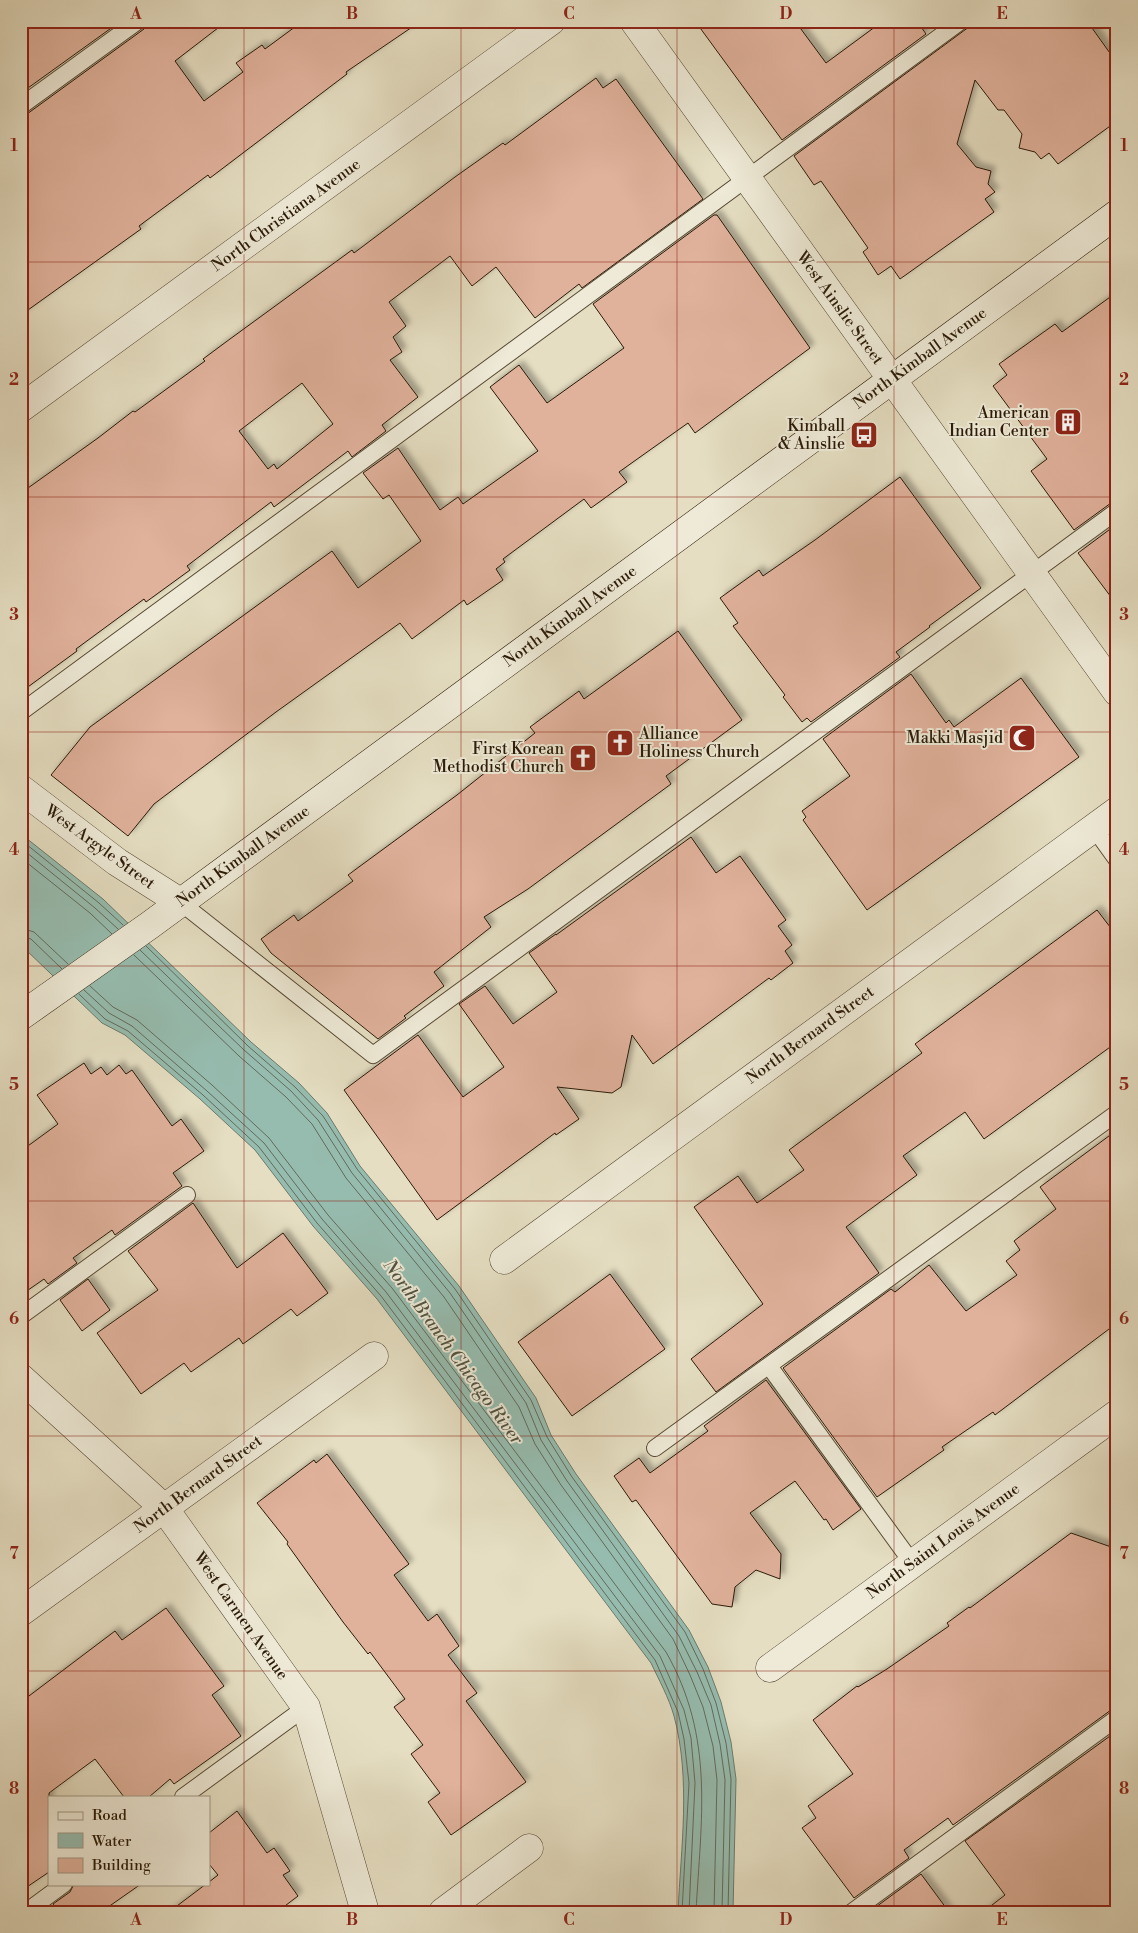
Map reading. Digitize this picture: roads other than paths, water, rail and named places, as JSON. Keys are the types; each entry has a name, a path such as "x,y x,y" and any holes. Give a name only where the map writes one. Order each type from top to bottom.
{"street":[{"name":"North Christiana Avenue","path":"21,408 551,21"},
{"name":"West Ainslie Street","path":"634,21 1117,692"},
{"name":"North Kimball Avenue","path":"21,1016 150,925 1117,214"},
{"name":"West Argyle Street","path":"21,789 117,862 180,902"},
{"name":"North Bernard Street","path":"504,1260 1117,811"},
{"name":"North Bernard Street","path":"21,1612 374,1356"},
{"name":"West Carmen Avenue","path":"21,1378 164,1508 306,1707 365,1912"},
{"name":"North Saint Louis Avenue","path":"770,1668 1117,1414"},
{"path":"443,1912 529,1848"}],"lane":[{"path":"21,106 138,21"},
{"path":"21,712 962,21"},
{"path":"180,902 373,1054 1117,511"},
{"path":"1094,828 1117,860"},
{"path":"655,1448 1117,1113"},
{"path":"21,1316 187,1196"},
{"path":"769,1366 912,1564"},
{"path":"184,1796 306,1707"},
{"path":"852,1912 1117,1718"},
{"path":"26,1912 61,1886"}],"water":[{"name":"North Branch Chicago River","path":"21,834 103,899 251,1042 299,1083 327,1113 360,1166 459,1286 536,1398 551,1435 576,1474 689,1630 708,1667 721,1702 731,1742 736,1779 733,1912 678,1912 684,1813 682,1764 674,1716 667,1696 651,1663 377,1299 313,1226 255,1150 200,1099 125,1035 102,1023 24,948 21,944"}],"place":[{"name":"American Indian Center","path":"1068,422"},
{"name":"Kimball & Ainslie","path":"864,435"},
{"name":"Makki Masjid","path":"1022,738"},
{"name":"Alliance Holiness Church","path":"620,743"},
{"name":"First Korean Methodist Church","path":"583,758"}]}
